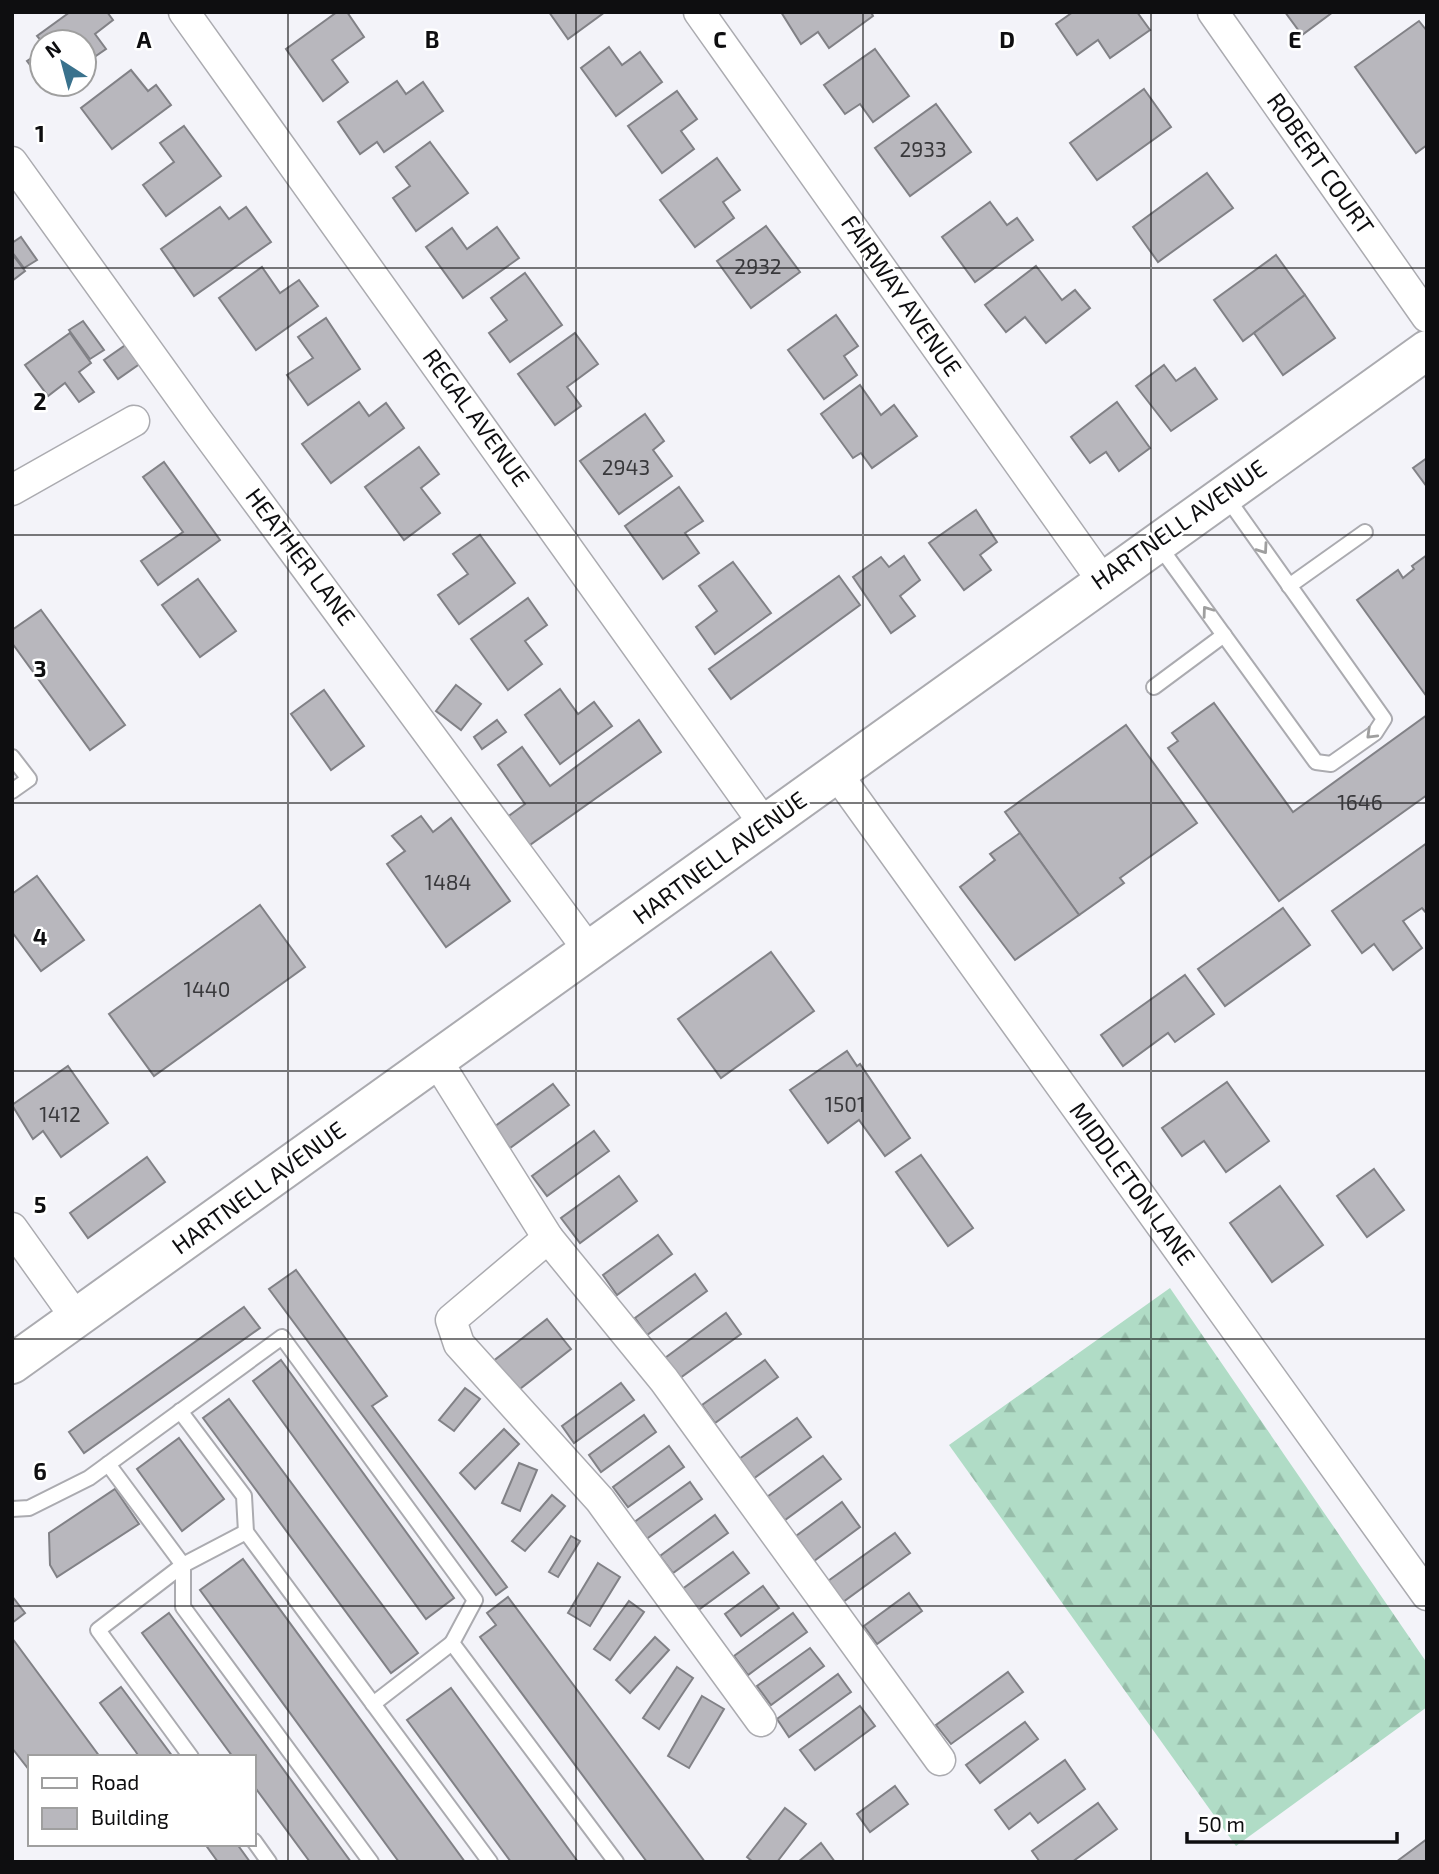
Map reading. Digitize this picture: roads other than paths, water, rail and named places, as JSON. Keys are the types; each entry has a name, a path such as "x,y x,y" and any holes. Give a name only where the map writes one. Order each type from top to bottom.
{"main road":[{"name":"HARTNELL AVENUE","path":"12,1364 590,952 1102,580 1427,350"}],"street":[{"name":"REGAL AVENUE","path":"184,12 765,825"},
{"name":"FAIRWAY AVENUE","path":"699,12 1102,580"},
{"name":"ROBERT COURT","path":"1213,12 1427,317"},
{"name":"HEATHER LANE","path":"12,162 198,421 590,952"},
{"path":"12,490 134,421"},
{"name":"MIDDLETON LANE","path":"837,774 1427,1595"},
{"path":"437,1061 548,1238 664,1380 940,1760"},
{"path":"12,1228 77,1319"},
{"path":"548,1238 451,1320 459,1344 600,1500 761,1721"}],"lane":[{"path":"1156,542 1316,762 1331,764 1375,733 1384,719 1224,494"},
{"path":"1289,586 1365,532"},
{"path":"1154,687 1224,635"},
{"path":"12,757 29,779 12,791"},
{"path":"12,1510 29,1508 89,1478 282,1336 475,1600 452,1643 373,1704"},
{"path":"180,1411 244,1496 246,1532 490,1862"},
{"path":"108,1464 183,1566 183,1606 371,1862"},
{"path":"190,1755 98,1630 183,1566 246,1532"},
{"path":"452,1643 616,1862"},
{"path":"256,1844 269,1862"}]}
